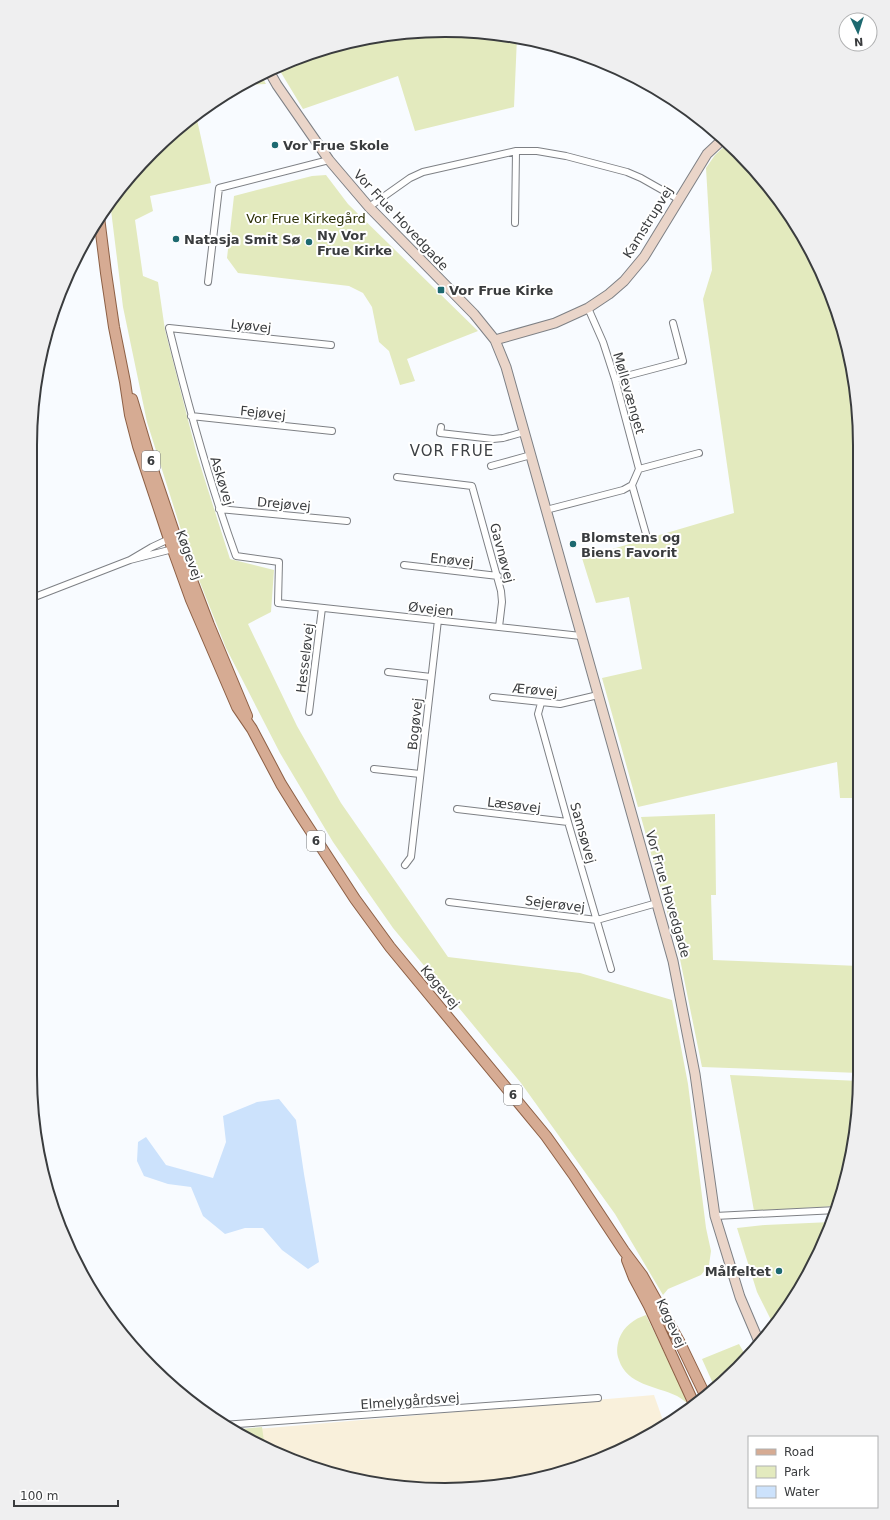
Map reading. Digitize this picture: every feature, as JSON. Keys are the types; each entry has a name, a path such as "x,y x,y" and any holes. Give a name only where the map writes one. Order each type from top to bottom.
{"main road":[{"name":"Køgevej","path":"100,227 107,281 125,382 137,413 173,543 243,704 252,729 288,795 355,899 399,958 546,1136 577,1179 624,1251 642,1275 680,1343 703,1391"},
{"name":"Køgevej","path":"624,1251 634,1278 649,1306 692,1400"}],"street":[{"name":"Vor Frue Hovedgade","path":"272,76 329,160 369,207 474,314 495,340 506,367 673,961 684,1011 695,1074 714,1216 740,1297 757,1338"},
{"name":"Kamstrupvej","path":"495,340 551,324 588,308 609,294 624,281 644,257 707,154 719,143"},
{"path":"369,207 410,178 423,172 516,150 566,156 626,172 641,178 678,200"},
{"path":"515,222 516,150"},
{"path":"208,282 219,188 329,160"},
{"name":"Møllevænget","path":"588,308 603,342 615,379 639,469"},
{"path":"615,379 683,361 674,323"},
{"name":"Lyøvej","path":"169,328 331,345"},
{"name":"Askøvej","path":"169,328 191,416 219,509 236,556 279,562 278,603"},
{"name":"Fejøvej","path":"191,416 332,431"},
{"path":"441,426 440,432 493,439 503,438 524,432"},
{"path":"546,510 623,490 632,485 639,469 699,453"},
{"path":"491,466 531,455"},
{"name":"Gavnøvej","path":"397,477 472,486 501,591 502,602 499,627"},
{"path":"632,485 646,534"},
{"name":"Drejøvej","path":"219,509 347,521"},
{"path":"130,560 152,546 173,543"},
{"path":"37,596 173,543"},
{"name":"Enøvej","path":"404,565 498,576"},
{"name":"Øvejen","path":"278,603 581,636"},
{"name":"Hesseløvej","path":"309,712 322,608"},
{"name":"Bogøvej","path":"405,865 411,857 438,620"},
{"path":"388,672 431,677"},
{"name":"Ærøvej","path":"493,697 560,704 598,695"},
{"name":"Samsøvej","path":"541,703 538,714 611,969"},
{"path":"374,769 420,774"},
{"name":"Læsøvej","path":"457,809 568,822"},
{"name":"Sejerøvej","path":"449,902 597,920 657,903"},
{"path":"714,1216 829,1210"},
{"name":"Elmelygårdsvej","path":"235,1424 598,1398"}],"shaded area":[{"path":"654,1395 663,1420 625,1441 601,1452 551,1469 498,1480 445,1483 392,1480 339,1469 289,1452 245,1430"}],"green space":[{"path":"418,38 472,38 517,43 514,107 415,131 398,76 303,109 281,72 339,51 392,40"},
{"path":"264,80 266,84 255,84"},
{"path":"197,121 211,183 150,196 153,211 135,220 143,276 158,282 165,330 197,455 230,559 274,570 271,612 248,624 297,726 341,803 448,957 580,973 672,1000 688,1084 706,1228 711,1251 709,1265 701,1275 668,1289 663,1295 615,1214 521,1083 393,928 333,842 280,753 226,648 188,552 147,422 123,307 111,211 138,176 176,138"},
{"path":"723,147 752,176 784,218 811,265 822,289 839,339 845,365 850,392 853,445 853,798 840,798 837,762 638,807 602,678 642,669 629,597 596,603 582,558 734,513 703,299 712,270 706,168 715,155"},
{"name":"Vor Frue Kirkegård","path":"326,175 348,204 478,331 407,359 415,381 400,385 389,351 379,342 372,307 363,293 349,286 238,273 227,258 234,196 312,176"},
{"path":"715,814 716,895 711,895 713,960 853,966 853,1073 702,1067 680,959 641,817"},
{"path":"730,1075 853,1081 850,1128 839,1181 831,1206 754,1211"},
{"name":"Målfeltet","path":"825,1222 811,1255 798,1279 771,1320 757,1292 737,1228"},
{"path":"646,1315 688,1402 687,1403 677,1396 635,1380 628,1375 619,1360 617,1355 617,1347 621,1334 630,1324"},
{"path":"739,1344 744,1352 713,1383 702,1359"},
{"path":"262,1427 264,1440 243,1429"}],"water":[{"path":"279,1099 296,1120 319,1262 308,1269 282,1250 263,1228 245,1228 225,1234 203,1216 191,1187 168,1184 144,1176 137,1161 138,1142 146,1137 166,1165 213,1178 226,1142 223,1116 257,1102"}],"place":[{"name":"Vor Frue Skole","path":"275,145"},
{"name":"Natasja Smit Sø","path":"176,239"},
{"name":"Ny Vor Frue Kirke","path":"309,242"},
{"name":"Vor Frue Kirke","path":"441,290"},
{"name":"Blomstens og Biens Favorit","path":"573,544"},
{"name":"Målfeltet","path":"779,1271"}],"district":[{"name":"VOR FRUE","path":"452,451"}]}
